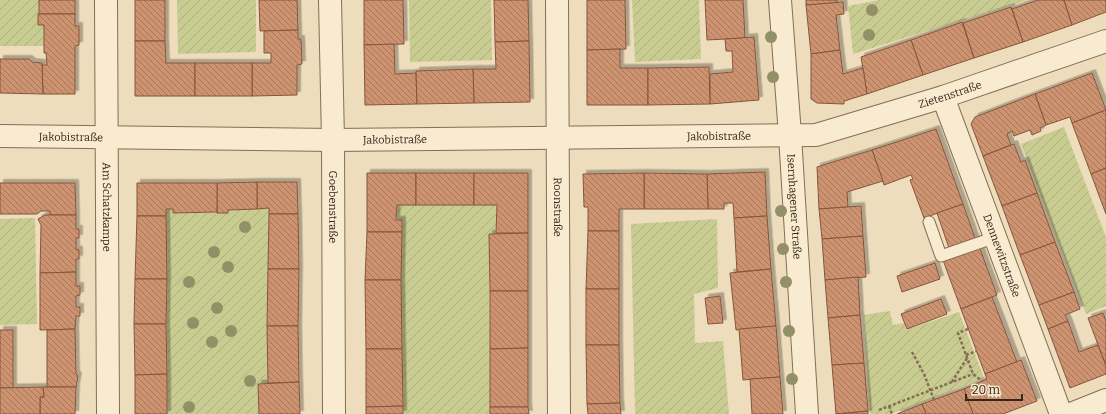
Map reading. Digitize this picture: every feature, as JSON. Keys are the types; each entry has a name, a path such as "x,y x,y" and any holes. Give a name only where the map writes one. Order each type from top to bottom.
{"street":[{"name":"Am Schatzkampe","path":"106,0 108,414"},
{"name":"Goebenstraße","path":"330,0 333,140 334,414"},
{"name":"Roonstraße","path":"557,0 559,138 559,414"},
{"name":"Isernhagener Straße","path":"780,0 807,414"},
{"name":"Zietenstraße","path":"790,135 816,135 1105,46"},
{"name":"Dennewitzstraße","path":"943,97 1061,414"},
{"name":"Jakobistraße","path":"0,136 333,140 790,135"},
{"path":"1071,414 1106,400"}],"lane":[{"path":"929,222 941,256 996,237"}],"path":[{"path":"968,329 958,333 973,374 982,382"},
{"path":"952,382 966,356 977,351"},
{"path":"912,352 924,374 934,400"},
{"path":"879,410 973,374"},
{"path":"889,406 892,414"}],"green space":[{"path":"0,0 39,0 38,25 44,25 44,46 0,46"},
{"path":"177,0 256,0 256,52 178,54"},
{"path":"409,0 491,0 492,60 410,62"},
{"path":"632,0 699,0 701,59 635,62"},
{"path":"879,0 1027,0 853,54 848,6"},
{"path":"1064,127 1106,237 1106,306 1086,314 1021,144"},
{"path":"397,205 497,205 496,233 489,234 490,414 403,414"},
{"path":"269,208 268,383 258,384 259,414 167,414 166,209 173,209 173,213 228,213 228,210"},
{"path":"35,218 37,324 0,325 0,219"},
{"path":"717,219 718,288 694,294 695,343 723,341 729,414 635,414 631,224"},
{"path":"890,311 893,325 904,323 906,330 959,312 984,378 891,414 870,414 864,315"}],"building":[{"path":"39,0 75,0 75,14 39,14"},
{"path":"135,0 165,0 165,41 135,41"},
{"path":"259,0 297,0 298,30 260,31"},
{"path":"364,0 403,0 404,44 364,45"},
{"path":"494,0 528,0 529,41 495,42"},
{"path":"587,0 625,0 626,49 587,50"},
{"path":"705,0 743,0 745,38 707,40"},
{"path":"806,0 837,0 837,3 806,5"},
{"path":"1038,0 1064,0 1072,25 1023,42 1012,9"},
{"path":"1064,0 1106,0 1106,12 1072,25"},
{"path":"843,2 844,14 836,15 840,50 811,54 806,5"},
{"path":"1011,7 1023,42 974,58 963,23"},
{"path":"38,14 75,14 75,26 79,26 79,45 75,46 75,94 43,94 42,65 47,65 46,53 44,53 44,25 38,25"},
{"path":"962,22 974,58 923,75 911,40"},
{"path":"298,30 298,39 301,39 302,64 297,65 297,95 252,96 252,63 271,63 271,53 264,53 264,31"},
{"path":"754,37 759,100 710,104 710,74 733,72 732,51 726,51 725,39"},
{"path":"911,40 923,75 867,94 861,57"},
{"path":"135,41 165,41 166,63 195,63 195,96 135,96"},
{"path":"529,41 530,102 474,103 473,69 496,69 495,42"},
{"path":"394,44 395,74 416,73 417,104 365,105 364,45"},
{"path":"620,49 620,68 648,68 648,105 587,105 587,50"},
{"path":"840,50 843,74 863,68 867,94 844,101 844,104 817,103 811,99 811,54"},
{"path":"0,59 29,59 32,62 42,63 43,94 0,93"},
{"path":"195,63 252,63 252,96 195,96"},
{"path":"709,67 710,104 648,105 648,68"},
{"path":"473,69 474,103 417,104 416,71"},
{"path":"1092,73 1106,110 1072,123 1070,117 1046,125 1035,94"},
{"path":"1035,94 1046,125 1040,128 1041,131 1032,135 1030,130 1014,136 1012,131 1007,134 1011,145 983,156 971,124 975,117"},
{"path":"1106,110 1106,168 1091,174 1072,123"},
{"path":"936,129 963,204 924,218 910,180 913,179 911,175 884,185 872,150"},
{"path":"1014,144 1021,162 1025,160 1037,193 1002,206 983,156"},
{"path":"872,150 883,181 847,192 848,207 819,209 817,167"},
{"path":"1106,168 1106,214 1091,174"},
{"path":"765,172 767,216 734,218 733,203 724,203 724,209 708,209 707,174"},
{"path":"367,173 416,173 416,205 397,205 396,220 402,220 402,232 367,232"},
{"path":"416,173 474,173 474,205 416,205"},
{"path":"474,173 528,173 528,233 496,233 497,205 474,205"},
{"path":"644,173 707,174 708,209 644,209"},
{"path":"644,173 644,209 619,209 619,231 588,231 588,207 584,207 583,174"},
{"path":"257,182 297,182 298,214 269,214 269,208 257,209"},
{"path":"257,182 257,209 228,210 228,213 217,213 217,183"},
{"path":"0,183 75,183 76,215 50,215 50,211 41,211 37,214 0,214"},
{"path":"137,183 217,183 217,212 173,213 173,209 166,209 166,216 137,216"},
{"path":"1037,193 1055,242 1020,255 1002,206"},
{"path":"963,204 976,241 950,251 937,213"},
{"path":"861,206 863,236 822,239 819,209"},
{"path":"269,214 298,214 299,269 268,269"},
{"path":"45,215 76,215 76,229 79,229 79,238 76,238 76,249 79,250 79,259 76,259 76,272 40,273 41,225 38,219"},
{"path":"137,216 166,216 167,279 135,279"},
{"path":"767,216 771,269 737,272 734,218"},
{"path":"588,231 619,231 619,289 586,289"},
{"path":"367,232 402,232 401,280 365,280"},
{"path":"528,233 528,291 490,291 489,234"},
{"path":"863,236 866,277 825,280 822,239"},
{"path":"1055,242 1074,292 1039,305 1020,255"},
{"path":"979,246 997,295 961,309 943,260"},
{"path":"935,263 940,279 902,292 897,276"},
{"path":"268,269 299,269 298,326 267,326"},
{"path":"771,269 776,326 736,330 730,273"},
{"path":"76,272 76,286 80,286 80,295 76,296 76,307 80,307 80,316 76,316 75,329 40,330 40,273"},
{"path":"858,277 860,315 828,318 825,280"},
{"path":"135,279 167,279 166,324 134,324"},
{"path":"365,280 401,280 402,349 366,349"},
{"path":"586,289 619,289 619,345 586,345"},
{"path":"490,291 528,291 528,348 490,349"},
{"path":"1074,292 1080,309 1065,315 1068,321 1048,329 1039,305"},
{"path":"720,296 723,323 708,324 705,298"},
{"path":"992,297 1017,362 985,374 961,309"},
{"path":"941,299 947,314 907,329 901,314"},
{"path":"1103,313 1106,321 1106,366 1088,318"},
{"path":"860,315 864,363 832,365 828,318"},
{"path":"1068,321 1079,352 1098,345 1106,366 1106,374 1070,388 1048,329"},
{"path":"134,324 166,324 167,374 135,375"},
{"path":"267,326 298,326 299,382 268,383"},
{"path":"776,326 780,377 743,380 739,329"},
{"path":"75,329 76,374 78,376 76,387 47,387 47,330"},
{"path":"0,330 13,330 13,388 0,388"},
{"path":"586,345 619,345 620,403 587,404"},
{"path":"528,348 528,407 490,407 490,349"},
{"path":"366,349 402,349 403,406 366,407"},
{"path":"1021,360 1037,401 1003,414 973,414 964,389 987,379 985,374"},
{"path":"864,363 868,411 836,414 832,365"},
{"path":"167,374 167,414 135,414 135,375"},
{"path":"780,377 783,414 752,414 750,379"},
{"path":"299,382 300,414 259,414 258,384"},
{"path":"43,387 76,387 75,414 40,414 40,397 44,397"},
{"path":"43,387 44,397 40,397 40,414 0,414 0,388"},
{"path":"964,389 973,414 926,414 922,404"},
{"path":"620,403 621,414 588,414 587,404"},
{"path":"922,404 926,414 897,414"},
{"path":"403,406 403,414 366,414 366,407"},
{"path":"490,407 528,407 529,414 490,414"},
{"path":"868,411 868,414 836,414"}]}
